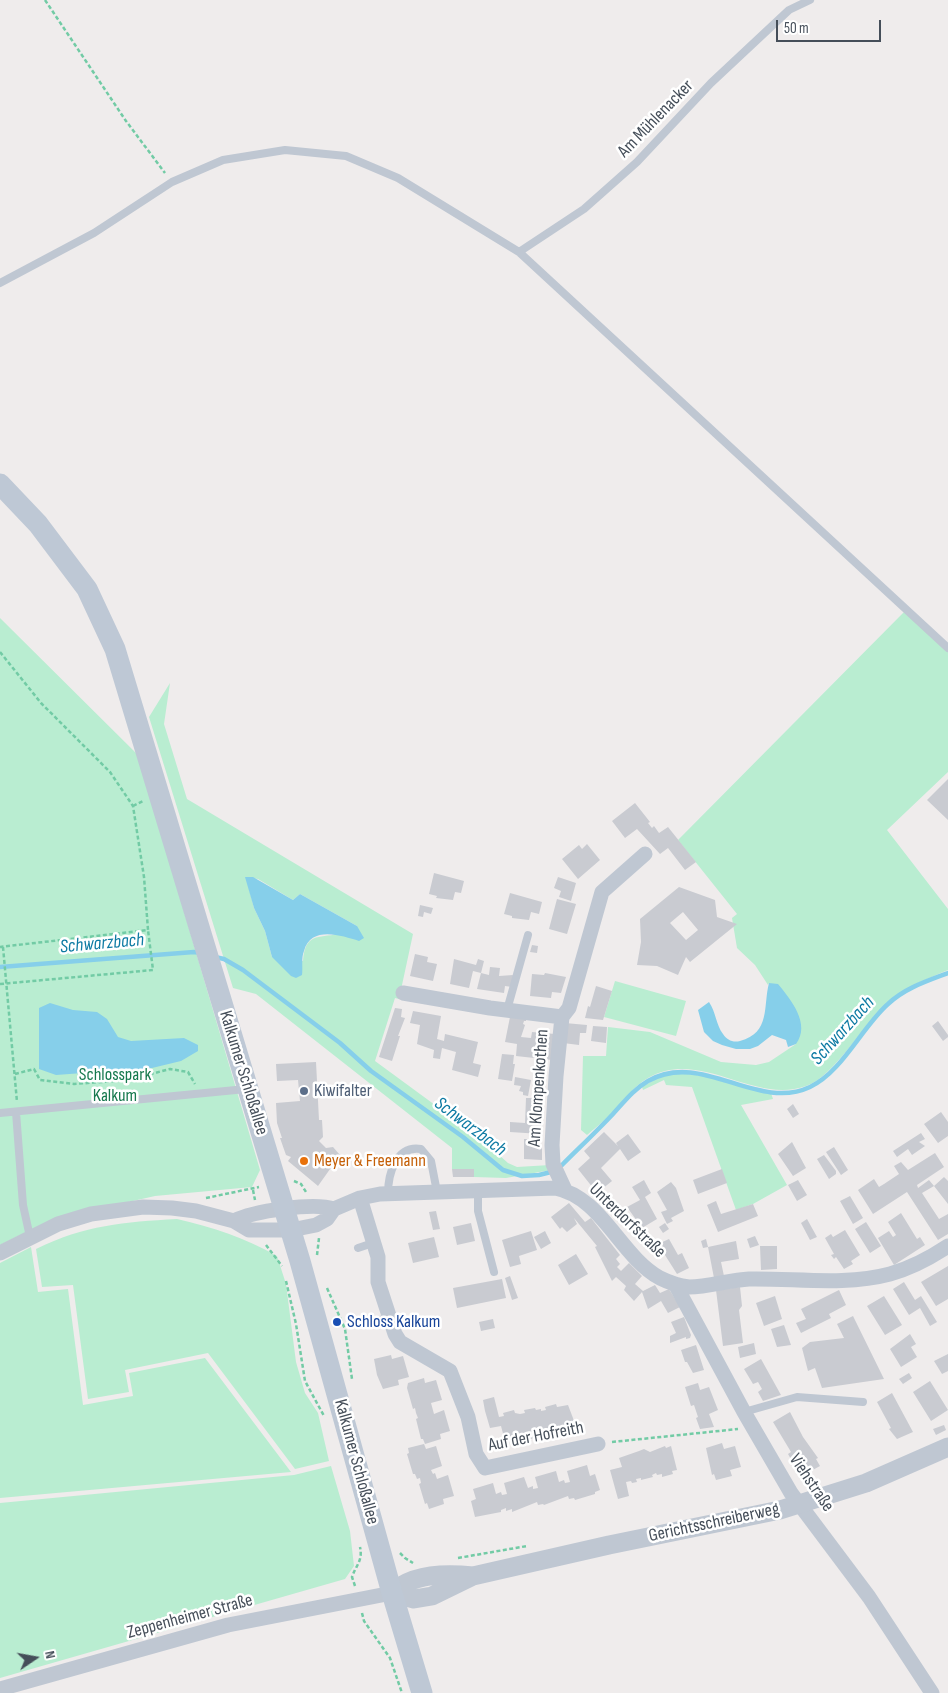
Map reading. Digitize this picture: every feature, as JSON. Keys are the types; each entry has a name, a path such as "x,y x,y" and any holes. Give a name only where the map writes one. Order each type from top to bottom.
{"main road":[{"name":"Kalkumer Schloßallee","path":"0,484 38,524 87,589 115,649 291,1230 371,1552 392,1593 422,1693"}],"street":[{"name":"Am Klompenkothen","path":"565,1190 555,1168 556,1076 562,1017 569,1008 602,892 646,854"},
{"name":"Am Klompenkothen","path":"403,993 562,1017"},
{"name":"Unterdorfstraße","path":"316,1225 327,1218 334,1209 360,1198 388,1194 555,1188 565,1190 581,1198 646,1268 660,1278 688,1287 747,1279 857,1279 889,1274 914,1266 948,1246"},
{"name":"Auf der Hofreith","path":"360,1198 378,1258 373,1284 383,1319 400,1342 450,1370 468,1417 476,1454 485,1468 598,1444"},
{"name":"Unterdorfstraße","path":"234,1221 246,1215 285,1210 319,1206 334,1209"},
{"path":"0,1253 58,1224 91,1214 143,1207 196,1211 234,1221 249,1230 291,1230 316,1225"},
{"name":"Viehstraße","path":"675,1284 744,1412 799,1505 805,1510 868,1597 932,1693"},
{"name":"Gerichtsschreiberweg","path":"392,1593 414,1600 432,1596 472,1576 609,1545 730,1522 799,1505 883,1476 948,1448"},
{"name":"Zeppenheimer Straße","path":"0,1689 228,1625 358,1598 392,1593"}],"lane":[{"name":"Am Mühlenacker","path":"519,252 584,209 637,162 711,83 789,10 810,0"},
{"path":"0,283 94,233 172,182 223,160 286,150 346,156 398,178 519,252 948,648"},
{"path":"507,1010 528,935"},
{"path":"0,1113 248,1088"},
{"path":"16,1112 23,1205 26,1227 30,1237"},
{"path":"388,1194 388,1183 394,1162 402,1154 415,1148 421,1149 431,1161 437,1192"},
{"path":"478,1190 478,1211 494,1272"},
{"path":"358,1248 373,1242"},
{"path":"744,1412 797,1397 863,1402"}],"path":[{"path":"45,0 126,121 172,182"},
{"path":"0,652 41,703 110,772 133,806 144,877 153,970 7,981 0,984"},
{"path":"133,806 145,800"},
{"path":"16,1112 15,1074 7,981 2,947 28,942 148,930"},
{"path":"15,1074 34,1069 40,1080 74,1084 128,1080 170,1069 188,1072 198,1094"},
{"path":"200,1200 252,1190"},
{"path":"316,1225 320,1240 317,1257"},
{"path":"266,1246 282,1266 296,1324 305,1381 325,1419"},
{"path":"324,1282 345,1329 353,1384"},
{"name":"Auf der Hofreith","path":"598,1444 638,1438 753,1427"},
{"path":"358,1539 371,1552"},
{"path":"454,1558 531,1545"},
{"path":"402,1693 390,1658 364,1621 352,1577 359,1565 371,1552 396,1546 405,1558 416,1564"}],"green space":[{"path":"905,611 948,652 948,772 887,830 948,909 948,970 909,988 888,1002 838,1061 817,1081 806,1086 786,1090 766,1089 707,1072 688,1069 668,1071 648,1078 628,1094 612,1113 587,1135 581,1130 583,1056 606,1056 608,1027 650,1032 721,1062 756,1065 769,1062 796,1044 769,983 768,985 755,965 737,948 732,918 737,914 678,840"},
{"name":"Schlosspark Kalkum","path":"0,618 138,755 260,1170 252,1187 155,1196 53,1219 0,1245"},
{"path":"170,683 164,724 187,799 413,934 399,999 395,998 375,1061 480,1138 508,1163 517,1167 550,1165 551,1170 506,1178 474,1177 474,1169 452,1169 452,1148 256,994 233,988 149,717","holes":["246,877 258,879 293,900 300,894 357,926 338,934 314,938 306,946 303,961 272,957 265,931 254,908"]},
{"path":"615,981 686,1001 676,1036 604,1017"},
{"path":"675,1073 712,1078 771,1093 773,1099 741,1105 787,1185 753,1204 736,1210 692,1087 666,1085 664,1080 643,1090 642,1087 663,1075"},
{"path":"177,1219 228,1234 277,1256 286,1284 296,1362 305,1393 318,1413 329,1461 295,1469 208,1353 125,1370 129,1392 88,1399 73,1285 42,1287 36,1249 71,1235 105,1226"},
{"path":"31,1247 38,1292 68,1289 83,1405 133,1396 129,1373 205,1358 291,1472 0,1498 0,1263"},
{"path":"331,1466 350,1531 354,1566 345,1579 0,1678 0,1503 294,1475"}],"water":[{"path":"245,877 253,877 293,900 300,894 357,926 364,938 359,941 328,934 313,938 308,943 303,954 302,975 296,978 291,976 272,957 265,931 254,908"},
{"path":"769,983 778,984 798,1012 801,1028 796,1044 788,1047 786,1040 772,1035 758,1046 750,1049 736,1049 713,1041 704,1032 698,1010 709,1002 717,1023 726,1038 737,1042 757,1032 764,1017"},
{"path":"50,1003 73,1010 97,1012 107,1019 118,1037 131,1041 184,1038 198,1045 198,1051 181,1061 123,1075 83,1073 56,1075 39,1069 39,1008"}],"building":[{"path":"948,779 948,820 927,800"},
{"path":"635,803 650,822 648,823 652,828 654,826 659,833 668,827 696,862 685,870 668,848 660,854 637,829 625,838 612,821"},
{"path":"587,844 600,860 578,879 562,859 579,845 582,849"},
{"path":"434,873 464,881 461,893 455,892 453,900 436,898 437,896 429,894"},
{"path":"558,877 576,883 571,901 559,897 561,891 554,888"},
{"path":"679,887 715,900 717,917 737,924 690,962 686,957 678,975 657,966 637,965 641,942 640,919","holes":["683,912 698,930 686,940 670,923"]},
{"path":"510,893 542,902 539,914 531,912 529,920 512,918 512,916 504,914"},
{"path":"557,899 576,904 567,934 549,929"},
{"path":"420,905 433,908 431,914 424,912 423,917 418,916"},
{"path":"532,945 538,946 537,953 530,952"},
{"path":"415,954 428,957 427,962 437,964 433,981 410,976"},
{"path":"454,959 476,965 478,959 484,961 481,973 473,971 469,988 450,984"},
{"path":"490,967 500,968 499,976 513,975 512,987 505,986 504,993 477,989 481,973 489,975"},
{"path":"545,973 566,977 561,993 552,992 551,998 530,996 532,974 544,975"},
{"path":"596,986 612,991 603,1020 585,1018"},
{"path":"395,1008 402,1009 401,1017 405,1018 392,1061 379,1057"},
{"path":"413,1011 441,1016 437,1039 444,1041 445,1034 478,1042 473,1063 481,1065 478,1077 452,1070 456,1052 442,1048 440,1059 433,1058 434,1050 417,1044 420,1025 410,1023"},
{"path":"510,1017 526,1019 523,1024 525,1025 521,1037 531,1038 532,1032 555,1034 552,1060 516,1056 517,1044 505,1042"},
{"path":"938,1021 948,1035 943,1041 932,1026"},
{"path":"565,1023 587,1025 586,1033 580,1033 579,1045 563,1043"},
{"path":"593,1026 607,1027 606,1043 591,1041"},
{"path":"502,1054 514,1055 513,1064 515,1064 512,1081 498,1079"},
{"path":"316,1062 319,1120 322,1120 323,1137 319,1141 326,1148 333,1147 340,1155 318,1186 288,1161 291,1157 286,1155 280,1138 282,1138 277,1123 276,1103 300,1101 298,1080 277,1081 276,1064"},
{"path":"515,1077 531,1080 528,1096 523,1095 523,1092 519,1091 521,1086 514,1085"},
{"path":"526,1098 538,1098 537,1105 542,1105 541,1134 510,1132 510,1122 525,1123"},
{"path":"793,1104 799,1114 793,1118 787,1109"},
{"path":"941,1112 948,1122 948,1136 938,1143 924,1124"},
{"path":"604,1132 618,1146 616,1143 628,1134 641,1152 628,1161 620,1149 601,1168 612,1181 597,1193 578,1169 590,1158 584,1151"},
{"path":"921,1133 925,1139 919,1142 925,1146 912,1155 908,1149 897,1157 893,1151"},
{"path":"524,1139 533,1139 533,1146 542,1146 542,1160 524,1159"},
{"path":"792,1142 806,1168 793,1176 778,1154"},
{"path":"834,1147 848,1170 841,1175 826,1152"},
{"path":"935,1153 944,1167 917,1185 918,1188 929,1180 934,1186 922,1193 939,1219 948,1214 948,1234 938,1240 907,1192 873,1214 858,1190 874,1179 879,1187 884,1184 899,1174 894,1166 901,1162 908,1170"},
{"path":"824,1155 836,1171 836,1174 829,1179 817,1159"},
{"path":"452,1169 474,1169 474,1177 453,1177"},
{"path":"722,1169 727,1183 698,1194 693,1180"},
{"path":"944,1177 948,1181 948,1204 934,1186"},
{"path":"644,1180 651,1193 645,1197 657,1219 642,1228 627,1207 640,1200 632,1187"},
{"path":"798,1180 807,1195 797,1201 788,1185"},
{"path":"671,1182 676,1188 684,1211 671,1218 673,1221 667,1224 661,1212 667,1210 657,1192"},
{"path":"850,1196 863,1218 853,1224 840,1201"},
{"path":"716,1201 721,1214 753,1204 758,1216 718,1232 707,1205"},
{"path":"569,1203 585,1222 591,1218 620,1255 616,1259 620,1264 617,1267 621,1271 629,1263 642,1276 635,1284 643,1291 655,1285 660,1293 669,1289 680,1307 668,1313 661,1301 648,1309 642,1292 634,1301 624,1290 626,1286 616,1277 612,1281 595,1247 597,1246 574,1218 577,1224 567,1232 562,1227 560,1229 551,1217"},
{"path":"436,1211 440,1229 433,1230 429,1212"},
{"path":"901,1213 917,1239 920,1237 925,1245 894,1265 878,1238 889,1231 893,1237 896,1235 888,1222"},
{"path":"807,1219 817,1237 810,1240 801,1223"},
{"path":"866,1222 881,1246 870,1253 855,1229"},
{"path":"471,1223 475,1241 457,1245 453,1227"},
{"path":"665,1223 669,1229 663,1233 659,1227"},
{"path":"845,1230 860,1255 851,1261 853,1264 844,1269 836,1257 834,1259 831,1255 834,1254 825,1238 831,1234 833,1237"},
{"path":"531,1231 537,1250 519,1256 521,1264 510,1267 502,1240"},
{"path":"545,1231 551,1243 541,1249 534,1237"},
{"path":"755,1236 759,1245 750,1248 747,1239"},
{"path":"434,1237 439,1257 413,1263 408,1243"},
{"path":"669,1239 678,1255 682,1253 689,1268 677,1274 658,1244"},
{"path":"706,1239 708,1247 703,1248 701,1241"},
{"path":"736,1241 739,1259 721,1262 724,1276 714,1278 708,1247"},
{"path":"760,1246 777,1246 777,1269 761,1270"},
{"path":"576,1254 588,1274 569,1285 558,1265"},
{"path":"948,1266 948,1299 936,1306 921,1282"},
{"path":"510,1276 518,1298 512,1300 505,1278"},
{"path":"502,1279 506,1298 457,1308 453,1288"},
{"path":"904,1282 915,1300 921,1296 937,1322 930,1326 920,1308 909,1315 893,1289"},
{"path":"740,1287 742,1306 739,1310 743,1343 723,1346 716,1290"},
{"path":"839,1290 846,1305 829,1314 831,1318 801,1333 796,1323 806,1319 801,1309"},
{"path":"775,1296 782,1319 764,1326 756,1303"},
{"path":"884,1296 902,1325 885,1335 867,1306"},
{"path":"853,1316 884,1379 822,1388 815,1368 808,1371 802,1348 810,1342 844,1338 837,1324"},
{"path":"684,1317 691,1335 690,1338 686,1339 686,1337 670,1343 670,1336 676,1333 671,1322"},
{"path":"493,1319 495,1328 481,1331 479,1322"},
{"path":"784,1325 791,1345 777,1347 771,1329"},
{"path":"910,1334 916,1344 911,1347 917,1357 901,1367 890,1349"},
{"path":"754,1343 756,1354 740,1358 738,1347"},
{"path":"696,1345 704,1370 693,1373 687,1362 685,1362 681,1350"},
{"path":"948,1354 948,1371 942,1374 934,1361"},
{"path":"391,1355 392,1359 403,1356 409,1377 398,1380 399,1385 383,1389 377,1375 374,1359"},
{"path":"761,1359 781,1395 763,1401 758,1392 762,1389 758,1382 753,1384 744,1369"},
{"path":"909,1373 912,1378 903,1384 899,1379"},
{"path":"424,1378 425,1383 436,1380 442,1400 431,1403 434,1414 444,1410 450,1431 440,1434 441,1439 425,1444 423,1439 421,1439 416,1419 418,1418 415,1408 413,1409 407,1388 408,1383"},
{"path":"930,1381 948,1410 931,1421 913,1392"},
{"path":"698,1383 700,1390 709,1387 718,1410 709,1414 714,1427 700,1429 694,1405 691,1406 685,1387"},
{"path":"892,1393 913,1432 897,1439 889,1429 891,1428 877,1402"},
{"path":"494,1397 499,1417 504,1416 503,1413 514,1410 515,1413 520,1414 525,1413 524,1410 535,1408 536,1410 541,1409 541,1411 546,1410 545,1407 556,1404 557,1407 568,1405 576,1426 552,1436 546,1433 531,1439 525,1436 521,1437 521,1439 505,1441 501,1426 490,1428 485,1411 483,1400"},
{"path":"790,1412 803,1437 818,1458 816,1459 820,1466 800,1477 790,1462 792,1461 788,1454 791,1452 773,1422"},
{"path":"944,1425 946,1430 936,1435 933,1429"},
{"path":"722,1443 724,1449 735,1446 741,1467 730,1470 732,1476 716,1480 714,1474 712,1475 706,1448"},
{"path":"424,1444 426,1449 436,1446 442,1466 431,1470 433,1474 435,1473 437,1479 448,1475 454,1496 443,1499 444,1504 429,1509 427,1503 425,1504 419,1484 421,1483 420,1478 417,1479 415,1474 413,1474 407,1454 409,1453 408,1448"},
{"path":"665,1446 666,1448 671,1446 677,1470 672,1471 673,1474 662,1477 662,1474 657,1475 656,1473 652,1475 653,1477 641,1480 641,1478 636,1479 637,1482 626,1482 629,1496 618,1499 610,1470 622,1467 619,1458 644,1449 650,1452"},
{"path":"587,1465 590,1476 595,1474 600,1490 595,1492 595,1494 575,1500 574,1498 569,1499 568,1496 544,1505 538,1505 537,1502 512,1512 512,1509 506,1511 506,1508 501,1510 501,1512 475,1517 471,1501 476,1499 473,1489 493,1483 496,1494 501,1492 502,1495 507,1494 504,1483 524,1477 528,1488 533,1486 533,1489 538,1488 535,1477 556,1471 559,1482 564,1480 565,1483 570,1482 567,1471"}],"waterway":[{"name":"Schwarzbach","path":"0,967 200,953"},
{"name":"Schwarzbach","path":"215,957 224,959 243,970 340,1043 371,1071 463,1137 503,1170 522,1176 551,1172 562,1165 638,1088 648,1081 668,1073 689,1072 770,1092 790,1093 810,1087 832,1071 878,1014 895,998 916,985 948,973"}],"place":[{"name":"Kiwifalter","path":"304,1091"},
{"name":"Meyer & Freemann","path":"304,1161"},
{"name":"Schloss Kalkum","path":"337,1322"}]}
